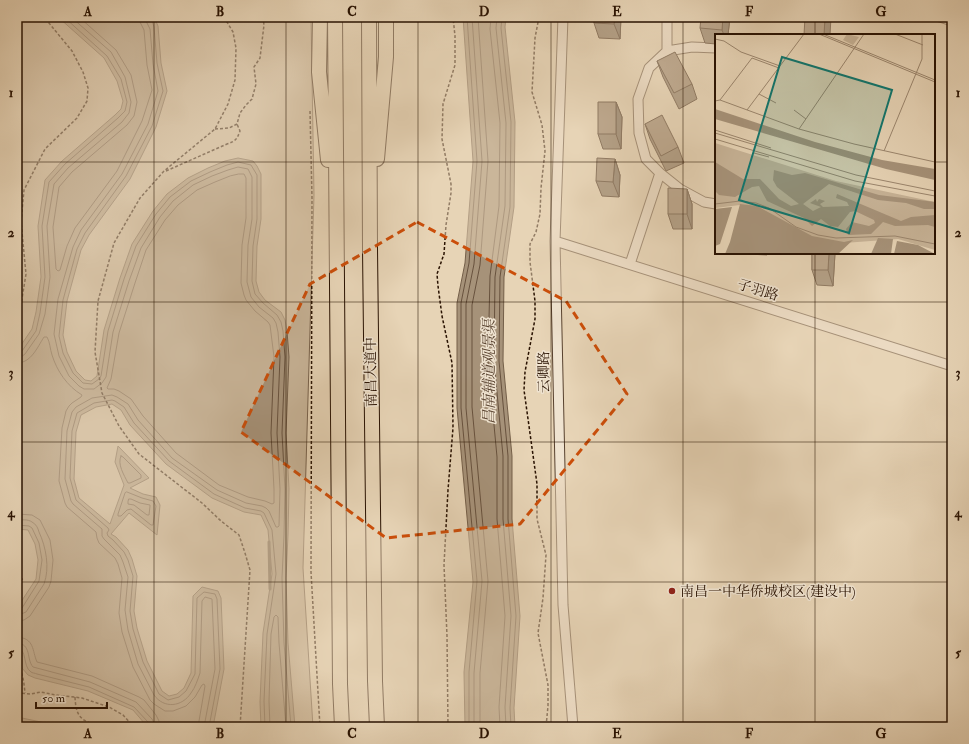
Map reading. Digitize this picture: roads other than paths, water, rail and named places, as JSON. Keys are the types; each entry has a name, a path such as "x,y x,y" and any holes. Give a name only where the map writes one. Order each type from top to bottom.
{"highway":[{"path":"320,17 319,72 337,241"},
{"path":"335,17 340,684 342,727"},
{"name":"南昌大道中","path":"369,17 370,249 375,681 377,727"},
{"path":"370,249 386,58 386,17"}],"street":[{"name":"云卿路","path":"563,17 555,241 563,605 573,727"},
{"path":"667,17 667,50"},
{"path":"940,17 952,21"},
{"path":"715,48 692,47 667,50 649,68 638,99 639,133 646,159 660,173 680,189 704,202 715,204"},
{"path":"630,264 660,173"},
{"name":"子羽路","path":"555,241 952,366"}],"water":[{"path":"58,17 154,17 158,26 161,63 167,91 156,127 130,179 89,235 81,250 67,301 63,335 67,352 76,371 85,380 91,381 97,376 104,330 132,244 153,211 167,194 188,178 225,161 238,158 253,161 261,174 261,219 257,246 256,281 259,292 265,300 281,312 285,320 289,357 286,433 289,489 286,578 288,643 295,727 261,727 260,702 263,633 272,574 268,530 261,515 244,512 212,498 166,464 130,425 121,410 112,404 96,407 81,415 76,432 74,479 79,498 110,524 124,485 115,462 118,446 149,478 130,488 143,494 156,497 160,505 157,535 129,513 111,534 116,537 128,550 132,559 137,576 134,611 137,628 147,661 162,691 169,696 177,694 184,688 191,673 193,596 202,587 218,591 221,598 224,669 213,727 146,727 133,710 88,691 35,678 28,675 22,668 17,644 17,608 36,579 38,560 35,544 28,530 17,529 17,351 32,329 36,312 41,277 38,226 45,180 62,161 121,109 123,101 117,81 104,58"},
{"name":"昌南辅道观景渠","path":"463,17 506,17 505,27 515,122 514,207 504,277 503,361 512,456 512,519 520,616 514,708 515,727 465,727 464,672 473,582 457,408 457,303 465,263 473,161"},
{"path":"22,718 60,727 17,727 17,720"}],"waterway":[{"path":"269,542 270,589"}],"place":[{"name":"南昌一中华侨城校区(建设中)","path":"672,591"}]}
